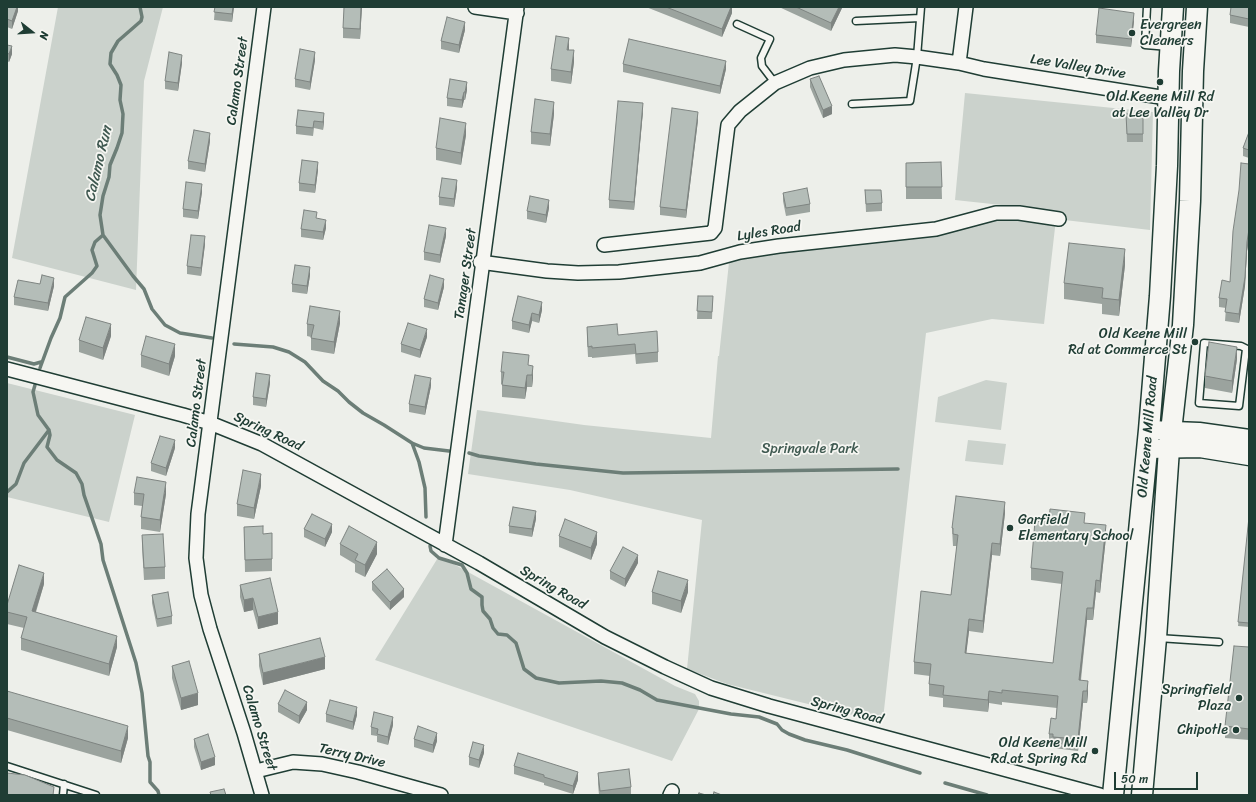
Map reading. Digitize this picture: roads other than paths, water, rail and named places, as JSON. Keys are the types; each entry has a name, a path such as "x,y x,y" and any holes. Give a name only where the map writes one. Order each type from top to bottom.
{"main road":[{"name":"Old Keene Mill Road","path":"1113,795 1148,439 1163,255 1170,47 1173,7"},
{"name":"Old Keene Mill Road","path":"1142,795 1156,638 1170,439 1183,325 1190,201 1192,102 1197,7"}],"street":[{"name":"Calamo Street","path":"262,795 256,771 210,629 201,595 196,558 198,514 264,7"},
{"path":"475,7 517,10"},
{"path":"959,63 966,7"},
{"name":"Tanager Street","path":"445,545 517,10"},
{"name":"Lee Valley Drive","path":"604,245 711,232 715,228 728,125 740,111 775,83 810,68 844,60 895,55 959,63 1192,102"},
{"name":"Lyles Road","path":"482,263 547,271 578,273 619,272 700,263 740,252 779,246 936,229 996,213 1019,213 1059,219"},
{"name":"Spring Road","path":"7,369 153,406 210,423 262,444 445,545 605,637 665,668 711,688 769,706 1100,795"},
{"path":"1148,439 1170,439 1199,432 1249,439"},
{"path":"1170,439 1200,448 1249,456"},
{"name":"Terry Drive","path":"256,771 293,762 322,764 358,772 441,795"}],"lane":[{"path":"852,104 910,100 917,57 921,7"},
{"path":"1148,7 1145,45 1170,47"},
{"path":"856,22 920,18"},
{"path":"736,24 770,39 761,58 762,66 775,83"},
{"path":"1204,343 1241,346 1248,350 1239,406 1199,403 1204,343"},
{"path":"1156,638 1219,642"},
{"path":"7,766 96,795"},
{"path":"62,795 64,784"}],"waterway":[{"name":"Calamo Run","path":"40,368 60,318 65,297 92,273 97,266 92,250 95,242 103,235 100,215 103,196 109,177 110,165 122,133 123,114 120,100 121,85 110,64 111,53 118,41 141,21 142,17 140,7"},
{"path":"103,235 144,289 152,309 165,325 180,333 212,338"},
{"path":"234,344 273,347 289,352 305,362 323,381 338,391 363,413 412,443 424,448 449,451"},
{"path":"7,357 34,364 41,362"},
{"name":"Calamo Run","path":"35,385 33,392 38,415 49,430"},
{"path":"49,430 50,435 47,447 57,460 76,473 82,484 84,495 101,544 103,560 136,663 142,693 148,756 150,762 150,782 158,791 159,795"},
{"path":"7,492 16,484 24,463 49,430"},
{"path":"412,443 419,462 425,488 426,517"},
{"path":"469,453 479,456 536,464 623,473 898,469"},
{"path":"430,546 431,551 439,558 462,565 467,573 471,589 482,597 483,611 490,619 493,628 498,634 507,635 516,643 524,669 536,678 559,683 601,681 622,683 640,690 657,700 731,714 759,717 777,724 782,730 805,740 847,750 920,773"},
{"path":"945,783 987,795"}],"place":[{"name":"Evergreen Cleaners","path":"1132,33"},
{"name":"Old Keene Mill Rd at Lee Valley Dr","path":"1160,82"},
{"name":"Old Keene Mill Rd at Commerce St","path":"1195,342"},
{"name":"Garfield Elementary School","path":"1010,528"},
{"name":"Springfield Plaza","path":"1239,698"},
{"name":"Chipotle","path":"1236,730"},
{"name":"Old Keene Mill Rd at Spring Rd","path":"1095,751"}],"park label":[{"name":"Springvale Park","path":"810,449"}]}
